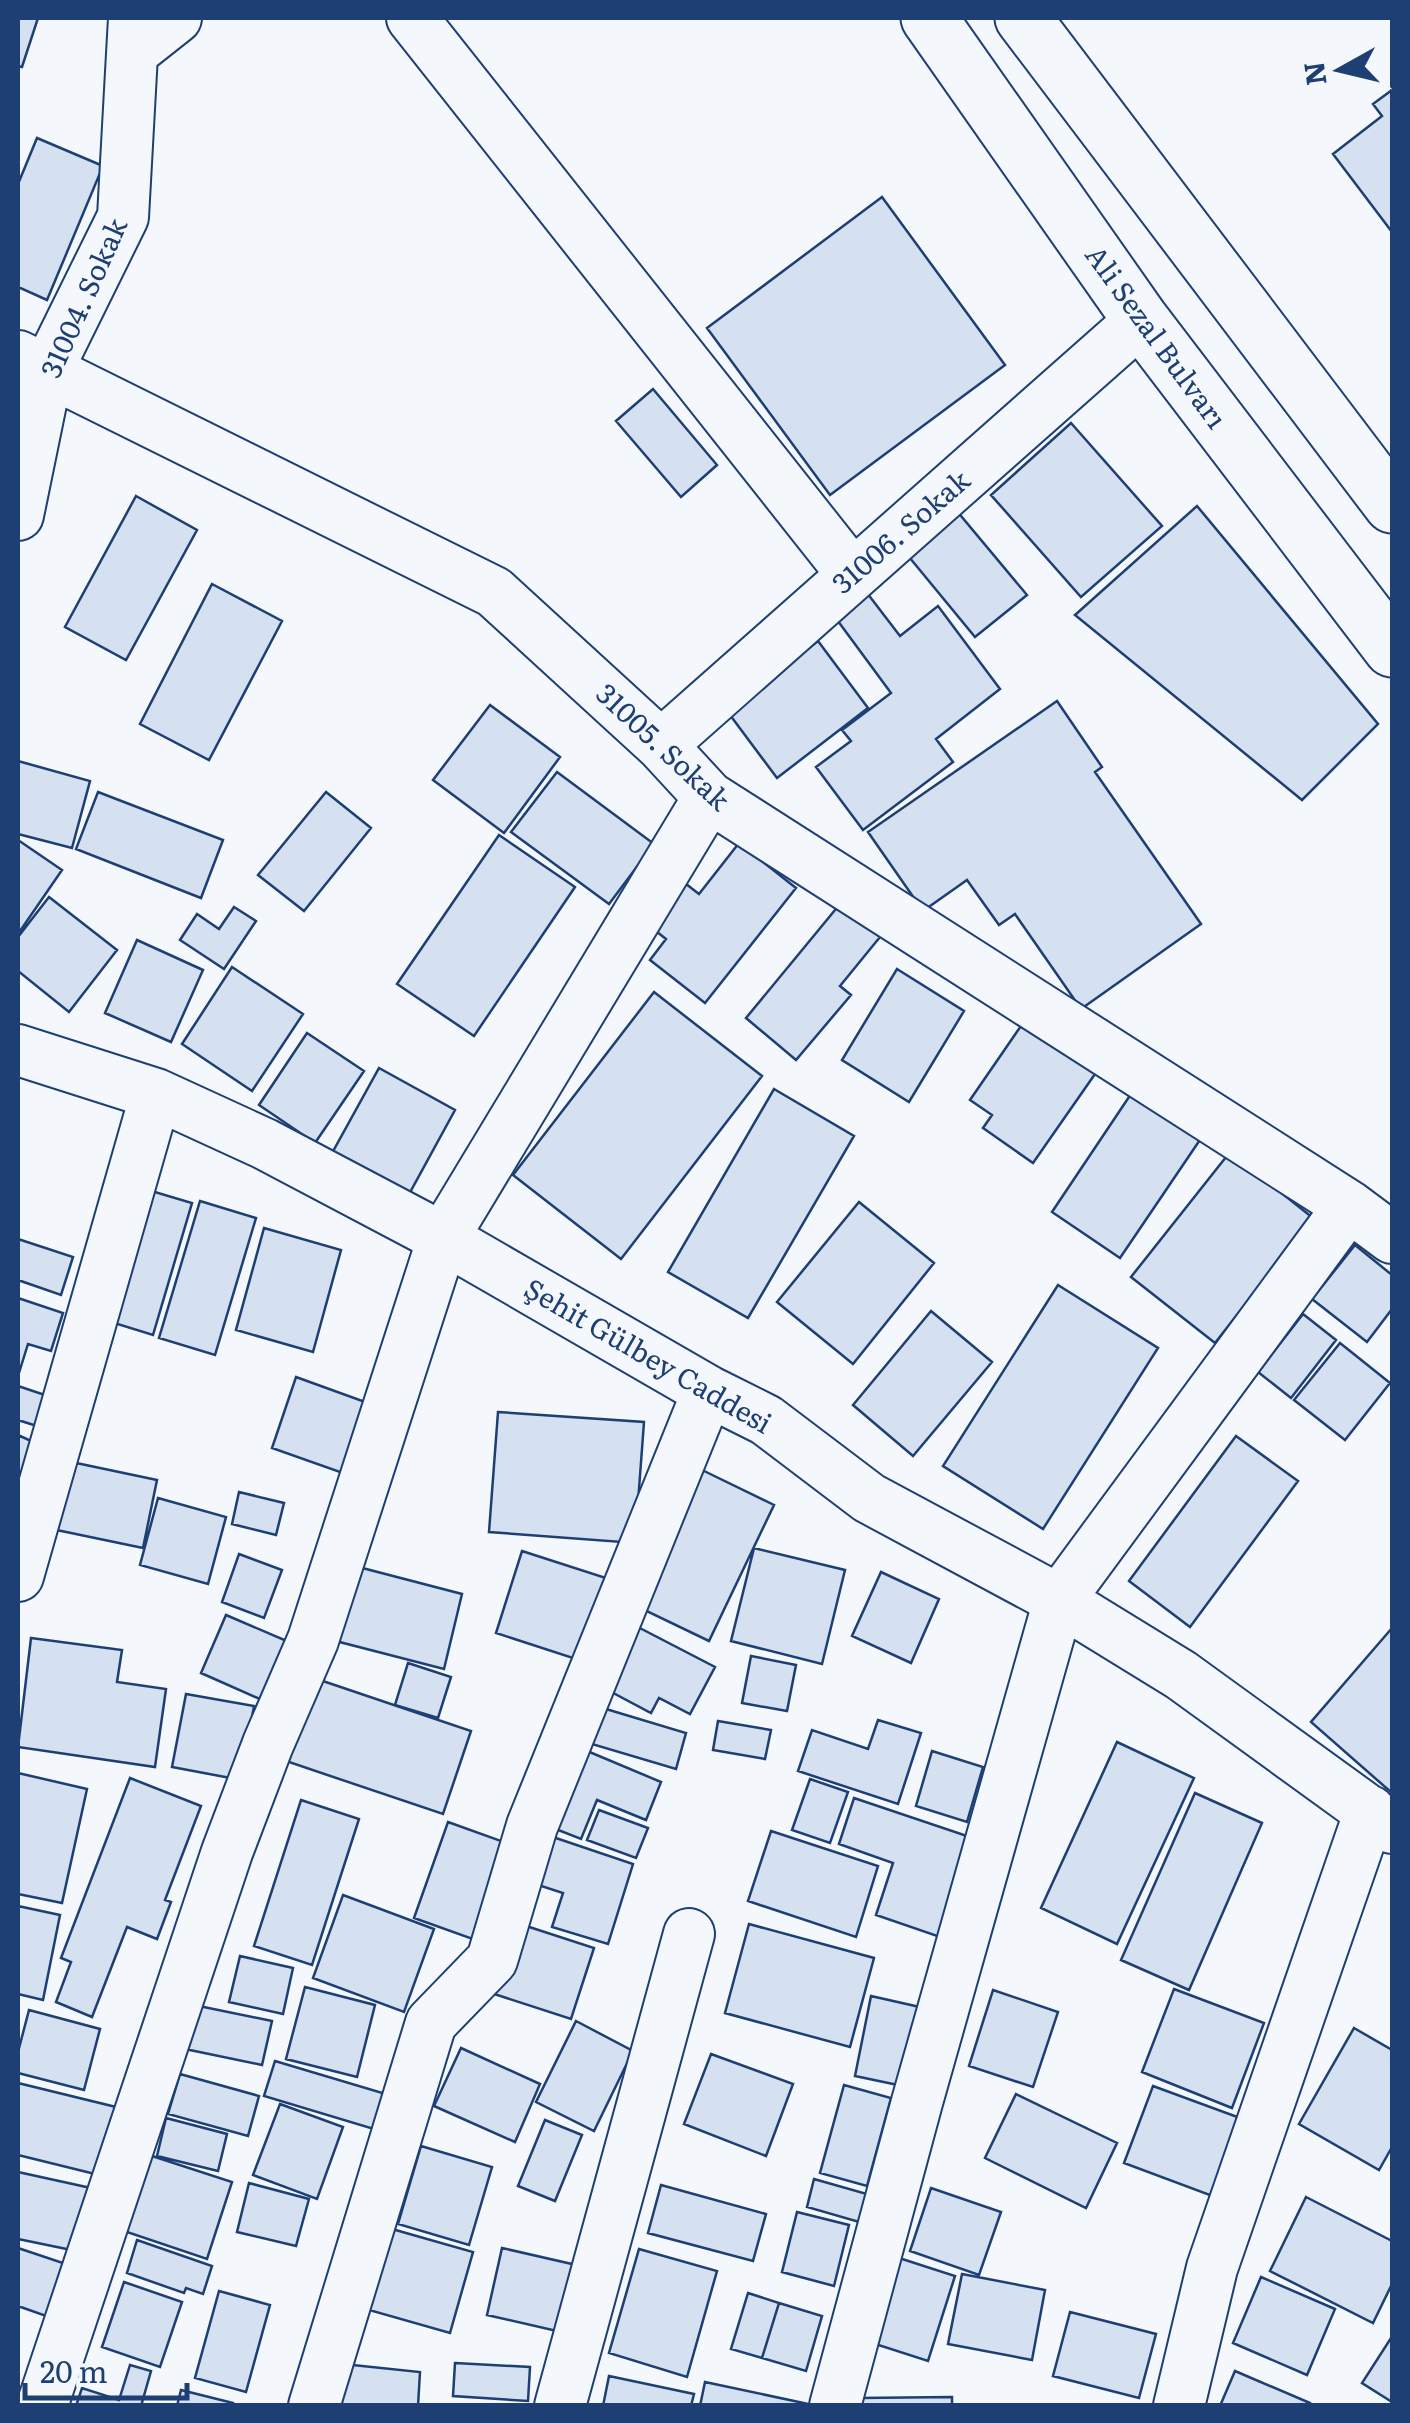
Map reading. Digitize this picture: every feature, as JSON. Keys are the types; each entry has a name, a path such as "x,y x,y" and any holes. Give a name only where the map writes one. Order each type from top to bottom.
{"main road":[{"name":"Ali Sezal Bulvarı","path":"929,18 1141,320 1392,649"},
{"path":"1023,18 1392,504"}],"street":[{"path":"134,35 176,18"},
{"path":"412,18 853,575"},
{"name":"31004. Sokak","path":"18,515 33,362 123,217 134,35"},
{"name":"31006. Sokak","path":"660,745 1141,320"},
{"name":"31005. Sokak","path":"33,362 494,592 660,745 709,797 1349,1206 1392,1238"},
{"path":"42,2406 227,1852 313,1640 442,1238 709,797"},
{"name":"Şehit Gülbey Caddesi","path":"18,1050 156,1094 265,1144 442,1238 708,1392 766,1420 869,1498 1059,1600 1181,1675 1381,1819"},
{"path":"18,1576 156,1094"},
{"path":"836,2406 1059,1600 1349,1206"},
{"path":"314,2406 431,2023 492,1960 532,1826 708,1392"},
{"path":"1179,2406 1212,2268 1381,1819"},
{"path":"560,2406 689,1934"}],"building":[{"path":"18,18 38,18 22,67 18,66"},
{"path":"1392,90 1392,232 1333,154 1382,116 1373,104"},
{"path":"37,138 103,166 47,300 18,287 18,184"},
{"path":"882,197 1005,365 830,495 707,328"},
{"path":"653,389 717,465 681,497 616,421"},
{"path":"1071,423 1162,526 1081,597 991,495"},
{"path":"136,496 197,530 126,660 65,627"},
{"path":"951,504 1027,595 975,637 900,546"},
{"path":"1197,506 1378,724 1302,800 1075,615"},
{"path":"212,584 282,621 209,760 140,724"},
{"path":"864,589 900,636 938,606 1000,689 936,739 953,762 863,830 816,767 851,741 842,730 891,693 832,613"},
{"path":"818,641 868,708 777,778 727,711"},
{"path":"1057,701 1102,767 1095,772 1201,924 1081,1009 1015,914 999,925 967,880 923,911 868,832"},
{"path":"490,705 560,757 504,833 433,780"},
{"path":"18,761 90,781 72,848 18,834"},
{"path":"557,772 654,844 609,904 511,832"},
{"path":"98,792 223,840 201,898 76,849"},
{"path":"326,792 371,828 304,911 258,875"},
{"path":"499,835 575,887 474,1036 397,984"},
{"path":"18,840 62,870 18,934"},
{"path":"739,843 796,888 705,1003 650,960 666,939 643,921 677,877 699,894"},
{"path":"49,897 117,950 69,1012 18,971 18,937"},
{"path":"840,904 880,937 840,986 851,995 796,1060 746,1018"},
{"path":"234,907 256,921 224,969 180,940 197,914 219,929"},
{"path":"137,940 203,970 171,1042 105,1013"},
{"path":"232,967 303,1014 252,1091 182,1044"},
{"path":"897,969 964,1011 909,1102 842,1060"},
{"path":"654,992 762,1076 621,1259 513,1175"},
{"path":"1023,1023 1095,1074 1033,1163 983,1128 992,1115 970,1100"},
{"path":"307,1033 364,1071 315,1143 259,1105"},
{"path":"379,1068 455,1110 408,1196 331,1155"},
{"path":"1141,1079 1210,1125 1120,1258 1052,1212"},
{"path":"774,1089 854,1136 748,1318 668,1272"},
{"path":"1230,1152 1313,1218 1215,1343 1131,1277"},
{"path":"138,1187 192,1203 153,1335 98,1318"},
{"path":"200,1201 256,1218 215,1355 159,1338"},
{"path":"859,1202 934,1263 853,1364 777,1302"},
{"path":"264,1228 341,1250 313,1352 236,1330"},
{"path":"18,1239 73,1257 61,1295 18,1280"},
{"path":"1355,1245 1392,1275 1392,1309 1367,1342 1312,1299"},
{"path":"1058,1285 1158,1348 1043,1529 943,1466"},
{"path":"18,1298 63,1313 51,1351 28,1344 18,1376"},
{"path":"931,1311 992,1362 913,1456 853,1405"},
{"path":"1303,1314 1336,1340 1291,1398 1258,1372"},
{"path":"1340,1343 1390,1383 1345,1440 1294,1400"},
{"path":"296,1377 379,1407 354,1477 272,1448"},
{"path":"18,1386 54,1398 43,1428 18,1420"},
{"path":"498,1412 644,1422 635,1543 489,1532"},
{"path":"18,1435 40,1445 18,1494"},
{"path":"1236,1436 1298,1481 1190,1627 1129,1581"},
{"path":"62,1460 157,1480 143,1548 47,1528"},
{"path":"700,1469 774,1505 709,1641 636,1606"},
{"path":"239,1492 284,1503 276,1535 232,1524"},
{"path":"158,1498 226,1517 208,1584 140,1565"},
{"path":"754,1548 845,1570 822,1664 731,1641"},
{"path":"522,1551 609,1579 582,1661 496,1633"},
{"path":"239,1554 282,1570 264,1618 222,1602"},
{"path":"347,1564 462,1594 444,1669 328,1639"},
{"path":"881,1572 939,1599 911,1663 852,1636"},
{"path":"226,1615 296,1645 271,1704 201,1673"},
{"path":"634,1625 715,1667 690,1714 659,1698 651,1713 602,1687"},
{"path":"1392,1628 1392,1793 1311,1722"},
{"path":"31,1638 122,1650 117,1682 166,1689 155,1767 18,1747"},
{"path":"751,1656 796,1665 787,1711 742,1703"},
{"path":"408,1663 451,1677 438,1718 395,1705"},
{"path":"311,1677 471,1731 443,1814 283,1760"},
{"path":"186,1694 254,1706 241,1780 172,1767"},
{"path":"596,1706 686,1733 676,1769 585,1742"},
{"path":"878,1720 921,1733 898,1804 798,1771 812,1730 868,1749"},
{"path":"718,1721 771,1730 765,1759 713,1750"},
{"path":"1117,1742 1194,1778 1117,1944 1041,1908"},
{"path":"580,1748 661,1782 646,1820 597,1800 581,1839 548,1826"},
{"path":"932,1751 983,1767 967,1822 916,1806"},
{"path":"18,1773 87,1789 62,1903 18,1894"},
{"path":"130,1778 201,1806 165,1900 171,1902 157,1939 127,1927 92,2017 56,2002 71,1962 61,1958"},
{"path":"810,1779 848,1792 830,1843 792,1830"},
{"path":"1195,1793 1262,1823 1189,1990 1121,1960"},
{"path":"854,1798 973,1838 940,1937 876,1915 893,1863 839,1844"},
{"path":"301,1800 359,1819 312,1965 254,1946"},
{"path":"599,1810 648,1828 636,1858 587,1840"},
{"path":"448,1822 515,1846 481,1942 414,1918"},
{"path":"771,1831 878,1866 856,1937 748,1901"},
{"path":"544,1834 633,1864 608,1944 552,1927 563,1893 529,1882"},
{"path":"343,1895 434,1929 404,2012 313,1978"},
{"path":"18,1906 60,1915 43,2000 18,1994"},
{"path":"514,1922 594,1948 571,2019 491,1993"},
{"path":"749,1924 874,1958 850,2047 725,2013"},
{"path":"240,1956 293,1968 283,2014 229,2002"},
{"path":"305,1987 375,2005 357,2077 286,2059"},
{"path":"1174,1989 1264,2023 1232,2108 1142,2072"},
{"path":"993,1990 1058,2012 1033,2087 969,2066"},
{"path":"871,1996 933,2010 917,2089 855,2076"},
{"path":"194,2005 272,2021 262,2065 185,2049"},
{"path":"29,2010 100,2029 84,2090 18,2073 18,2052"},
{"path":"576,2021 633,2051 594,2131 536,2102"},
{"path":"1354,2028 1392,2050 1392,2147 1379,2170 1299,2124"},
{"path":"461,2048 540,2084 515,2142 434,2106"},
{"path":"711,2054 793,2084 766,2156 684,2124"},
{"path":"275,2061 396,2097 387,2133 264,2096"},
{"path":"180,2074 259,2096 248,2136 168,2114"},
{"path":"18,2083 120,2108 103,2176 18,2155"},
{"path":"844,2085 891,2098 867,2186 820,2173"},
{"path":"1153,2086 1251,2122 1223,2200 1124,2163"},
{"path":"1016,2094 1117,2143 1086,2208 985,2158"},
{"path":"280,2104 343,2127 317,2199 253,2175"},
{"path":"166,2118 227,2134 218,2171 157,2156"},
{"path":"545,2120 582,2135 555,2201 518,2186"},
{"path":"421,2146 492,2167 469,2245 398,2224"},
{"path":"149,2155 232,2182 207,2259 124,2231"},
{"path":"18,2172 100,2190 86,2253 18,2239"},
{"path":"814,2179 881,2198 873,2226 807,2207"},
{"path":"249,2183 309,2199 296,2246 237,2232"},
{"path":"661,2185 766,2214 753,2261 648,2233"},
{"path":"931,2188 1001,2212 979,2275 910,2251"},
{"path":"1306,2197 1392,2241 1392,2284 1373,2323 1270,2271"},
{"path":"797,2212 849,2225 834,2286 782,2272"},
{"path":"392,2229 473,2252 450,2333 369,2310"},
{"path":"137,2240 212,2266 203,2294 186,2288 184,2293 127,2273"},
{"path":"18,2248 63,2263 46,2316 18,2306"},
{"path":"502,2248 585,2267 570,2334 487,2315"},
{"path":"639,2249 717,2271 687,2377 609,2353"},
{"path":"896,2257 955,2276 928,2361 869,2342"},
{"path":"962,2274 1045,2290 1032,2360 948,2344"},
{"path":"1261,2277 1335,2309 1307,2375 1233,2343"},
{"path":"124,2282 182,2302 160,2367 102,2347"},
{"path":"219,2291 270,2305 246,2392 195,2378"},
{"path":"748,2293 779,2303 762,2358 731,2349"},
{"path":"779,2303 822,2316 806,2371 762,2358"},
{"path":"1070,2312 1156,2334 1139,2398 1053,2376"},
{"path":"1392,2339 1392,2402 1362,2383"},
{"path":"455,2363 530,2367 528,2401 453,2396"},
{"path":"343,2364 420,2372 418,2406 339,2406"},
{"path":"130,2365 151,2371 141,2406 76,2406 82,2388 119,2400"},
{"path":"1235,2371 1310,2403 1309,2406 1220,2406"},
{"path":"609,2376 694,2394 691,2406 603,2406"},
{"path":"705,2382 813,2405 813,2406 700,2406"},
{"path":"181,2390 233,2403 233,2406 177,2406"},
{"path":"952,2397 952,2406 859,2406 859,2398"}]}
